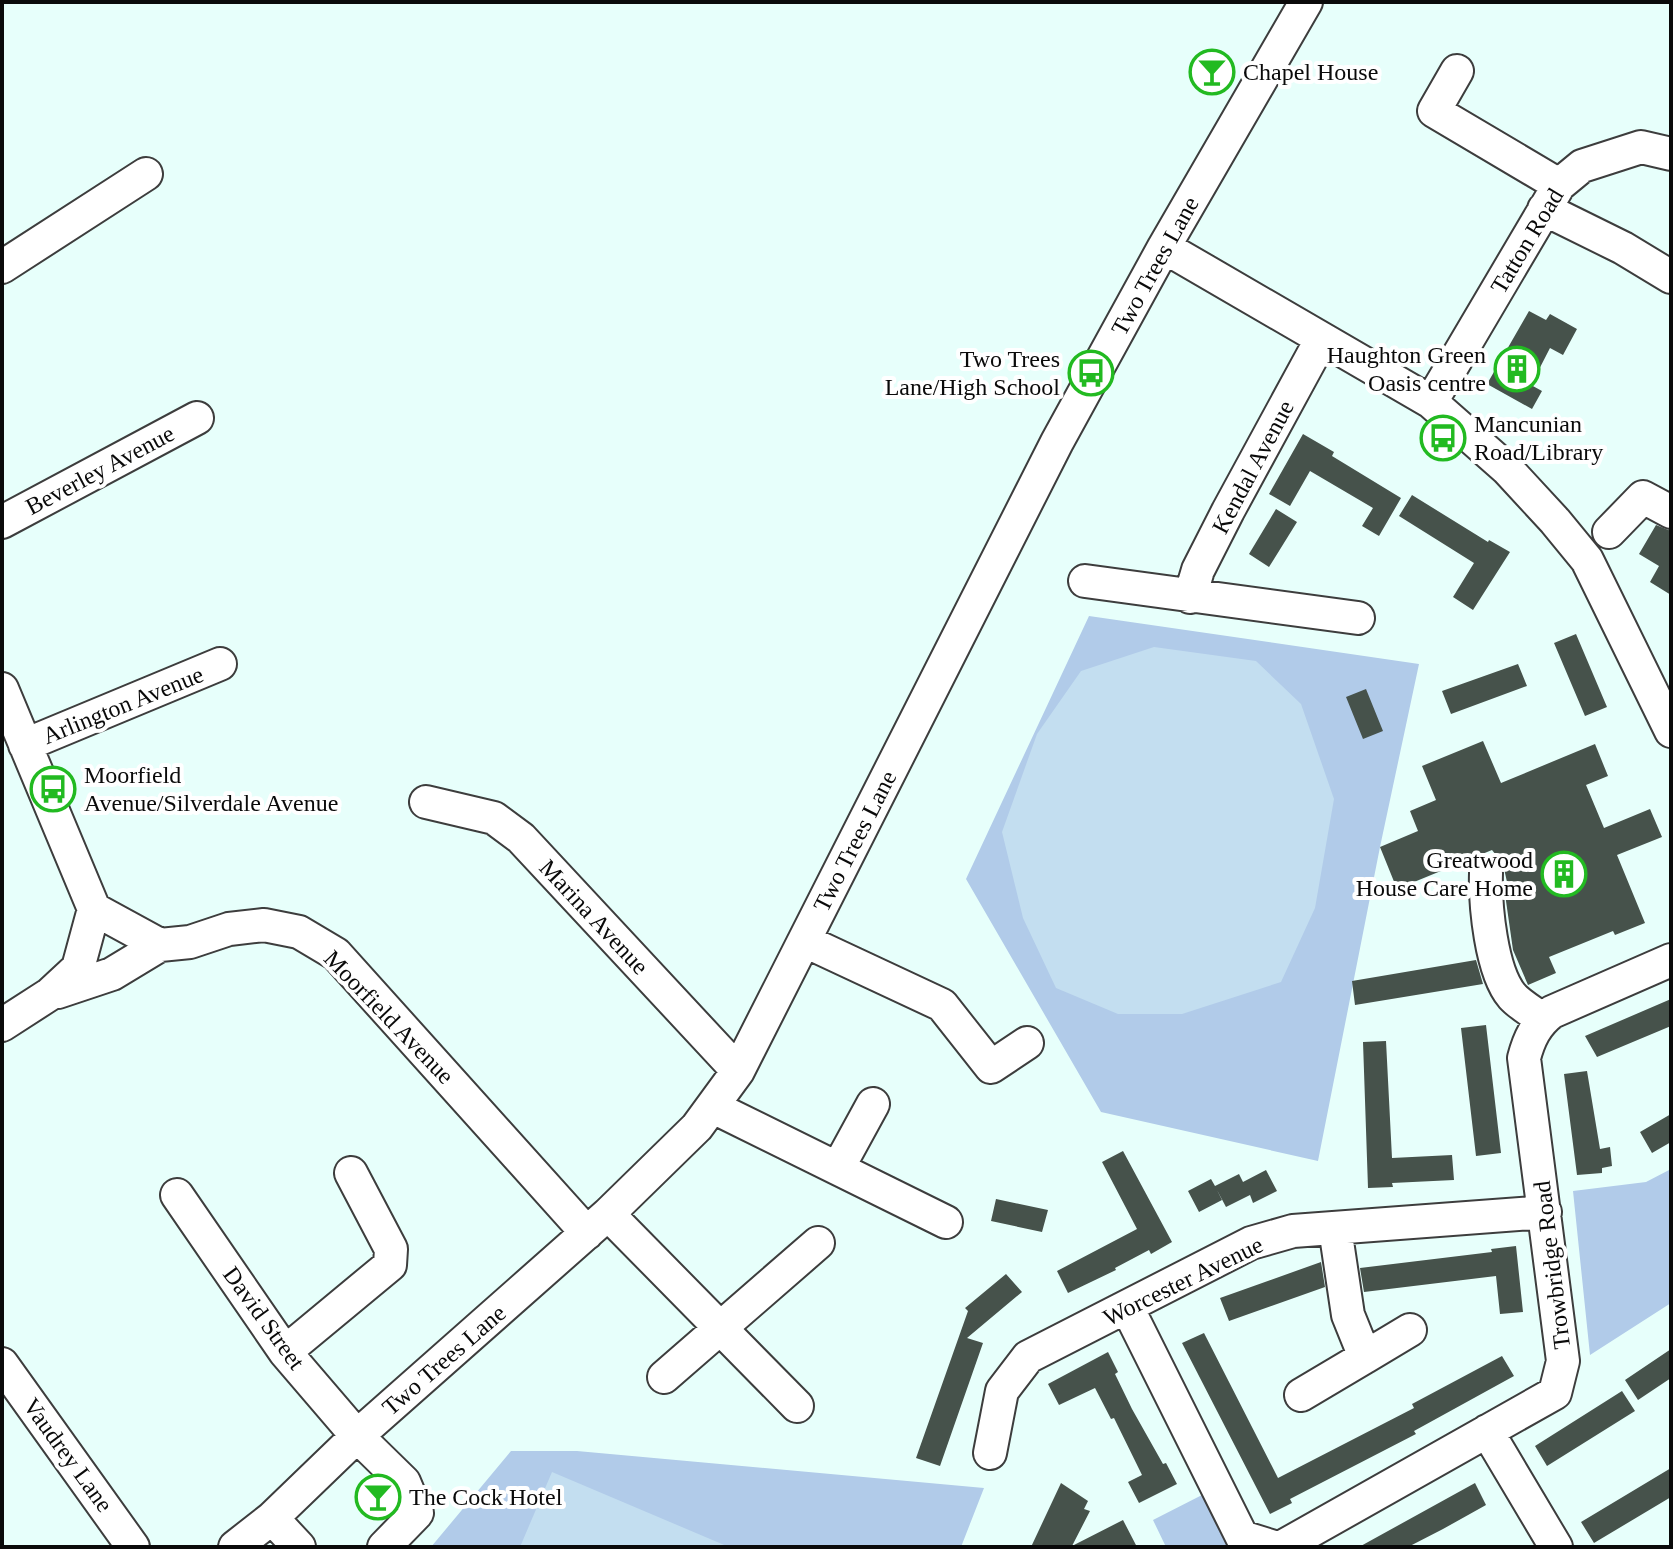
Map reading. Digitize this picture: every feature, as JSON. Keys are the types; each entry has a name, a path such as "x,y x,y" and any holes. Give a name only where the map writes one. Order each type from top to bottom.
{"street":[{"name":"Two Trees Lane","path":"235,1547 272,1518 357,1436 598,1223 697,1127 738,1071 1057,442 1164,247 1306,2"},
{"path":"1457,71 1434,111 1623,248 1671,277"},
{"name":"Tatton Road","path":"1431,402 1552,197 1582,166 1641,147 1671,154"},
{"path":"2,267 146,174"},
{"path":"1164,247 1431,402 1507,469 1587,560 1663,690 1671,731"},
{"name":"Kendal Avenue","path":"1190,597 1198,570 1228,511 1321,340"},
{"name":"Beverley Avenue","path":"2,522 197,418"},
{"path":"1609,532 1643,497 1671,512"},
{"path":"1085,581 1358,618"},
{"name":"Arlington Avenue","path":"25,745 220,664"},
{"path":"2,689 94,909 78,968 50,994 2,1025"},
{"name":"Marina Avenue","path":"426,802 494,818 521,838 738,1071"},
{"path":"1486,873 1488,929 1498,963 1511,994 1542,1019 1671,960"},
{"path":"94,909 160,945"},
{"name":"Moorfield Avenue","path":"160,945 190,942 229,929 264,925 299,932 336,954 598,1223 720,1329 797,1406"},
{"path":"805,941 942,1005 991,1067 1027,1043"},
{"path":"50,994 112,974 160,945"},
{"name":"Trowbridge Road","path":"1282,1547 1555,1393 1563,1361 1524,1058 1529,1039 1542,1019"},
{"path":"838,1168 873,1104"},
{"path":"713,1107 946,1222"},
{"path":"285,1352 390,1265 391,1249 351,1173"},
{"name":"David Street","path":"177,1195 285,1352 357,1436 404,1482 417,1513 384,1547"},
{"name":"Worcester Avenue","path":"990,1453 1002,1391 1028,1357 1251,1243 1293,1231 1545,1212"},
{"path":"1335,1228 1348,1315 1365,1357"},
{"path":"664,1377 818,1243"},
{"path":"1127,1307 1242,1537 1274,1547"},
{"path":"1301,1395 1410,1330"},
{"name":"Vaudrey Lane","path":"2,1364 133,1547"},
{"path":"1487,1431 1556,1547"},
{"path":"272,1518 299,1547"}],"shaded area":[{"path":"1089,616 1419,664 1318,1161 1101,1112 966,879"},
{"path":"1154,647 1256,661 1301,704 1334,799 1315,908 1281,982 1182,1014 1118,1014 1056,988 1023,918 1002,832 1037,734 1081,671"},
{"path":"1671,1169 1671,1303 1590,1355 1573,1191 1646,1182"},
{"path":"511,1451 577,1451 984,1488 961,1547 431,1547"},
{"path":"552,1472 729,1547 520,1547"},
{"path":"1202,1495 1232,1547 1166,1547 1153,1520"}],"building":[{"name":"Haughton Green Oasis centre","path":"1529,311 1546,320 1550,314 1577,329 1563,355 1550,348 1531,385 1542,391 1532,409 1487,384"},
{"path":"1303,434 1334,452 1332,456 1401,498 1379,536 1362,526 1373,508 1310,471 1290,506 1269,494"},
{"path":"1412,495 1488,542 1510,552 1473,610 1453,597 1474,563 1399,516"},
{"path":"1276,509 1297,522 1269,567 1249,554"},
{"path":"1656,525 1671,531 1671,595 1650,582 1659,566 1639,554"},
{"path":"1576,634 1607,707 1585,716 1554,643"},
{"path":"1518,664 1527,686 1451,714 1442,691"},
{"path":"1366,689 1383,731 1363,739 1346,697"},
{"name":"Greatwood House Care Home","path":"1483,741 1501,783 1595,744 1608,776 1586,785 1604,828 1650,809 1662,837 1617,855 1645,923 1615,935 1613,931 1549,957 1556,973 1528,985 1513,950 1505,892 1509,891 1503,864 1492,850 1397,889 1380,847 1418,831 1410,811 1436,800 1422,766"},
{"path":"1476,960 1483,984 1355,1005 1352,981"},
{"path":"1671,999 1671,1026 1597,1057 1585,1036"},
{"path":"1486,1025 1501,1153 1476,1156 1461,1028"},
{"path":"1386,1041 1392,1158 1452,1155 1454,1180 1392,1183 1393,1187 1368,1188 1363,1042"},
{"path":"1587,1071 1600,1149 1610,1147 1612,1166 1602,1168 1602,1173 1577,1175 1564,1074"},
{"path":"1671,1114 1671,1142 1652,1153 1640,1132"},
{"path":"1123,1151 1172,1242 1151,1254 1149,1250 1068,1293 1057,1271 1137,1229 1102,1162"},
{"path":"1266,1170 1277,1191 1253,1203 1250,1195 1226,1207 1217,1190 1222,1200 1199,1212 1188,1191 1211,1179 1215,1186 1239,1174 1243,1182"},
{"path":"996,1199 1048,1210 1042,1232 991,1221"},
{"path":"1516,1246 1523,1312 1500,1314 1496,1276 1364,1292 1360,1268 1492,1252 1491,1249"},
{"path":"1321,1262 1325,1287 1229,1321 1220,1298"},
{"path":"1006,1274 1022,1292 967,1338 983,1343 940,1466 916,1458 968,1311 965,1308"},
{"path":"1204,1333 1278,1478 1414,1408 1412,1404 1502,1356 1514,1376 1414,1431 1416,1434 1290,1499 1292,1503 1270,1514 1182,1343"},
{"path":"1671,1349 1671,1378 1638,1400 1625,1380"},
{"path":"1108,1352 1132,1409 1177,1484 1139,1503 1128,1482 1142,1475 1114,1418 1111,1419 1095,1388 1059,1405 1048,1384"},
{"path":"1622,1391 1635,1411 1547,1466 1535,1446"},
{"path":"1671,1468 1671,1497 1594,1543 1581,1522"},
{"path":"1061,1483 1088,1501 1084,1509 1090,1511 1072,1546 1123,1520 1137,1547 1031,1547"},
{"path":"1475,1483 1486,1505 1443,1529 1408,1547 1359,1547"}],"place":[{"name":"Chapel House","path":"1212,72"},
{"name":"Haughton Green Oasis centre","path":"1517,369"},
{"name":"Two Trees Lane/High School","path":"1091,373"},
{"name":"Mancunian Road/Library","path":"1443,438"},
{"name":"Moorfield Avenue/Silverdale Avenue","path":"53,789"},
{"name":"Greatwood House Care Home","path":"1564,874"},
{"name":"The Cock Hotel","path":"378,1497"}]}
